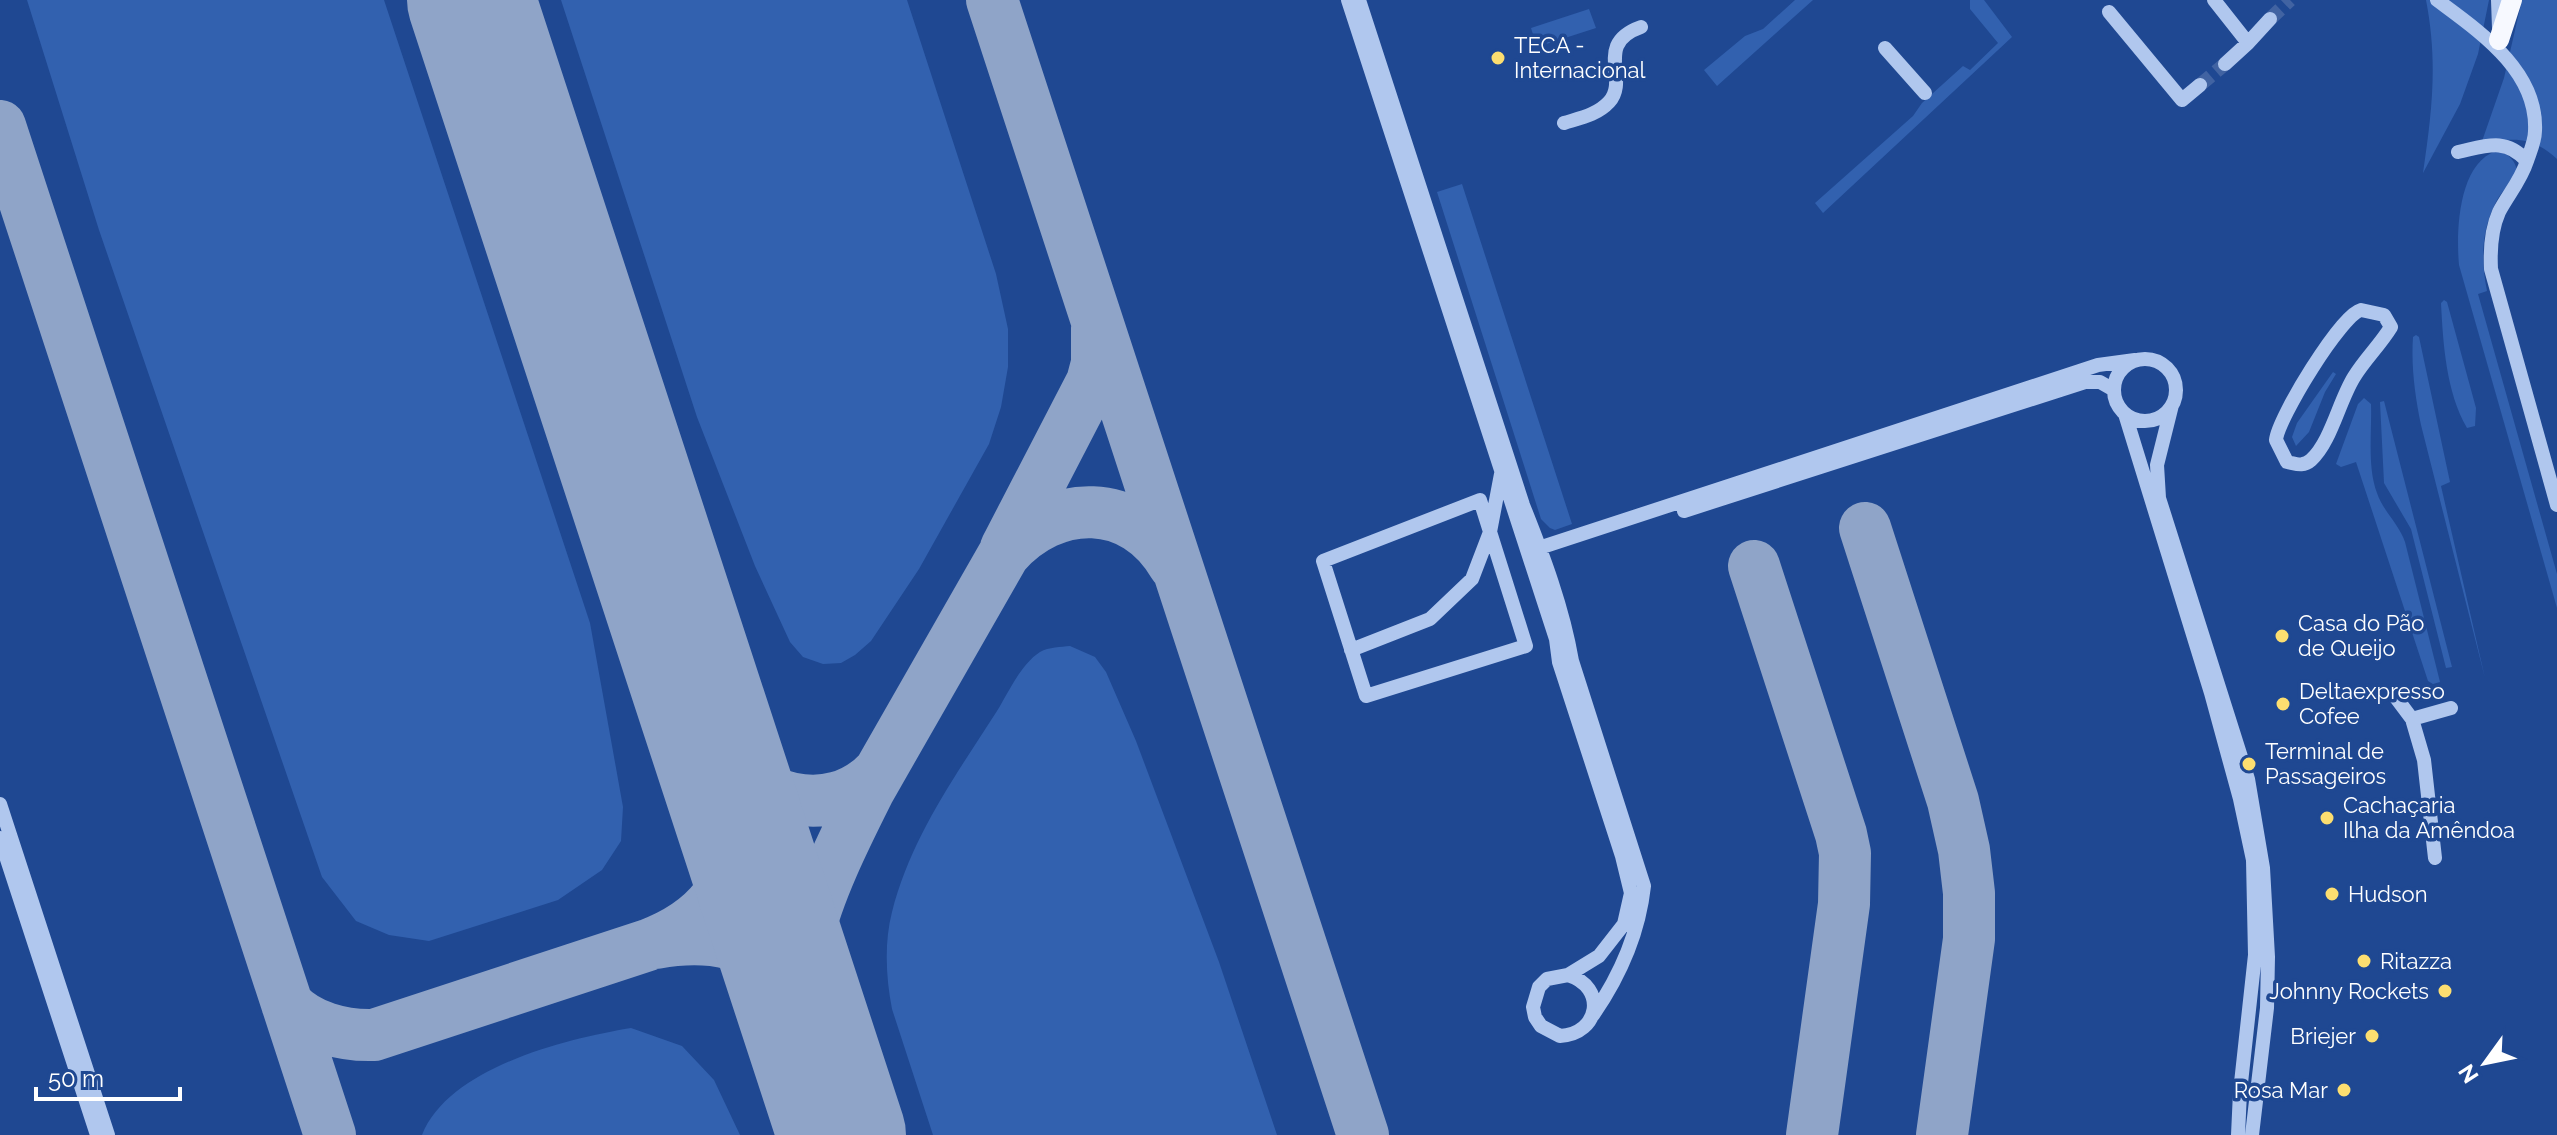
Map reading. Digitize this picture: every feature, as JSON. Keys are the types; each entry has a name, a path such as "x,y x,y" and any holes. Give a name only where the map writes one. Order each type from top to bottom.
{"main road":[{"path":"2499,40 2512,0"}],"street":[{"path":"1348,0 1556,639 1559,662 1622,856 1631,893 1624,924 1594,960 1568,975 1547,979 1539,987 1533,1007 1541,1026 1560,1036 1570,1036 1588,1024 1610,990 1641,914 1644,886 1572,661 1568,636 1541,552 1518,490 1359,0"},
{"path":"2214,0 2248,43"},
{"path":"2437,0 2477,30 2521,75 2534,111 2535,134 2524,172 2498,215 2490,248 2491,269 2557,505"},
{"path":"2498,0 2499,40"},
{"path":"2109,12 2182,100 2200,85"},
{"path":"2225,64 2270,19"},
{"path":"1564,123 1592,114 1608,103 1615,94 1613,54 1616,45 1641,27"},
{"path":"1885,48 1925,93"},
{"path":"2458,152 2505,145 2527,161"},
{"path":"2361,310 2384,315 2396,327 2353,379 2336,412 2331,430 2314,457 2300,465 2287,462 2278,449 2277,429 2341,327 2354,312 2361,310"},
{"path":"2135,360 2120,371 2114,390 2116,402 2125,414 2134,420 2150,421 2167,413 2172,405"},
{"path":"1541,552 2098,365 2154,360 2169,370 2176,386 2157,465 2159,498 2248,779 2263,868 2268,957 2267,1008 2252,1135"},
{"path":"1541,552 2085,382 2100,382 2114,390"},
{"path":"2125,414 2211,693 2253,860 2255,955 2238,1135"},
{"path":"1351,650 1430,619 1472,579 1490,532 1502,473"},
{"path":"1480,500 1490,532 1526,646 1366,696 1323,561 1480,500"},
{"path":"2394,695 2412,719 2424,760 2435,858"},
{"path":"2412,719 2451,708"},
{"path":"0,804 108,1135"},
{"path":"0,838 97,1135"},
{"path":"1568,975 1589,989 1593,1015"}],"shaded area":[{"path":"27,0 384,0 590,623 623,807 621,841 602,870 558,900 429,941 389,935 356,921 322,877 99,230"},
{"path":"561,0 907,0 996,274 1008,329 1008,367 1001,407 989,444 919,569 871,641 841,663 823,664 803,657 790,642 755,566 697,417"},
{"path":"1795,0 1813,0 1717,86 1704,70 1745,36 1763,29"},
{"path":"1970,0 1984,0 2012,37 1823,213 1815,203 1913,116 1922,103 1963,66 1970,70 1998,43 1970,9"},
{"path":"2426,0 2489,0 2478,54 2460,104 2423,173 2432,87 2432,45"},
{"path":"2522,0 2557,0 2557,159 2539,146 2521,140 2480,147 2504,78"},
{"path":"1589,9 1596,28 1537,47 1531,28"},
{"path":"2496,151 2511,158 2517,173 2490,215 2484,247 2487,291 2478,294 2557,574 2557,608 2459,265 2459,218 2467,184 2483,158"},
{"path":"1462,184 1572,524 1555,530 1541,519 1437,192"},
{"path":"2444,300 2476,408 2475,426 2467,428 2454,399 2447,367 2441,303"},
{"path":"2413,337 2419,337 2450,482 2441,486 2485,678 2421,425 2413,370"},
{"path":"2333,372 2336,374 2309,432 2296,446 2292,437 2297,423"},
{"path":"2364,398 2371,404 2374,483 2380,500 2405,542 2440,682 2433,684 2428,681 2356,462 2341,467 2336,464 2358,404"},
{"path":"2384,401 2452,667 2446,668 2411,529 2384,483 2380,402"},
{"path":"1070,646 1095,657 1106,672 1136,741 1219,962 1277,1135 933,1135 892,1009 887,960 892,912 900,884 923,832 1016,679 1040,652"},
{"path":"631,1028 682,1046 714,1080 740,1135 422,1135 436,1111 457,1091 483,1074 543,1049"}],"taxiway":[{"path":"992,0 1363,1135"},
{"path":"0,126 330,1135"},
{"path":"1006,548 1092,382 1097,363 1097,328"},
{"path":"803,1014 805,949 818,902 834,863 869,790 1004,554 1024,535 1046,522 1069,514 1093,512 1116,516 1138,526 1157,542 1174,565"},
{"path":"1865,528 1953,801 1964,850 1969,893 1969,939 1942,1135"},
{"path":"1754,566 1845,853 1844,904 1812,1135"},
{"path":"287,1004 305,1019 327,1028 350,1034 374,1035 648,945 686,925 703,913 716,898 734,863 737,842 731,796 707,724"},
{"path":"717,743 731,763 749,779 769,791 792,798 815,801 838,797 859,788 879,772"},
{"path":"656,943 712,940 748,949 778,970 790,986 803,1014"}],"runway":[{"path":"471,0 842,1135"}],"tunnel":[{"path":"2270,19 2290,0"},
{"path":"2200,85 2225,64"}],"place":[{"name":"TECA - Internacional","path":"1498,58"},
{"name":"Casa do Pão de Queijo","path":"2282,636"},
{"name":"Deltaexpresso Cofee","path":"2283,704"},
{"name":"Terminal de Passageiros","path":"2249,764"},
{"name":"Cachaçaria Ilha da Amêndoa","path":"2327,818"},
{"name":"Hudson","path":"2332,894"},
{"name":"Ritazza","path":"2364,961"},
{"name":"Johnny Rockets","path":"2445,991"},
{"name":"Briejer","path":"2372,1036"},
{"name":"Rosa Mar","path":"2344,1090"}]}
